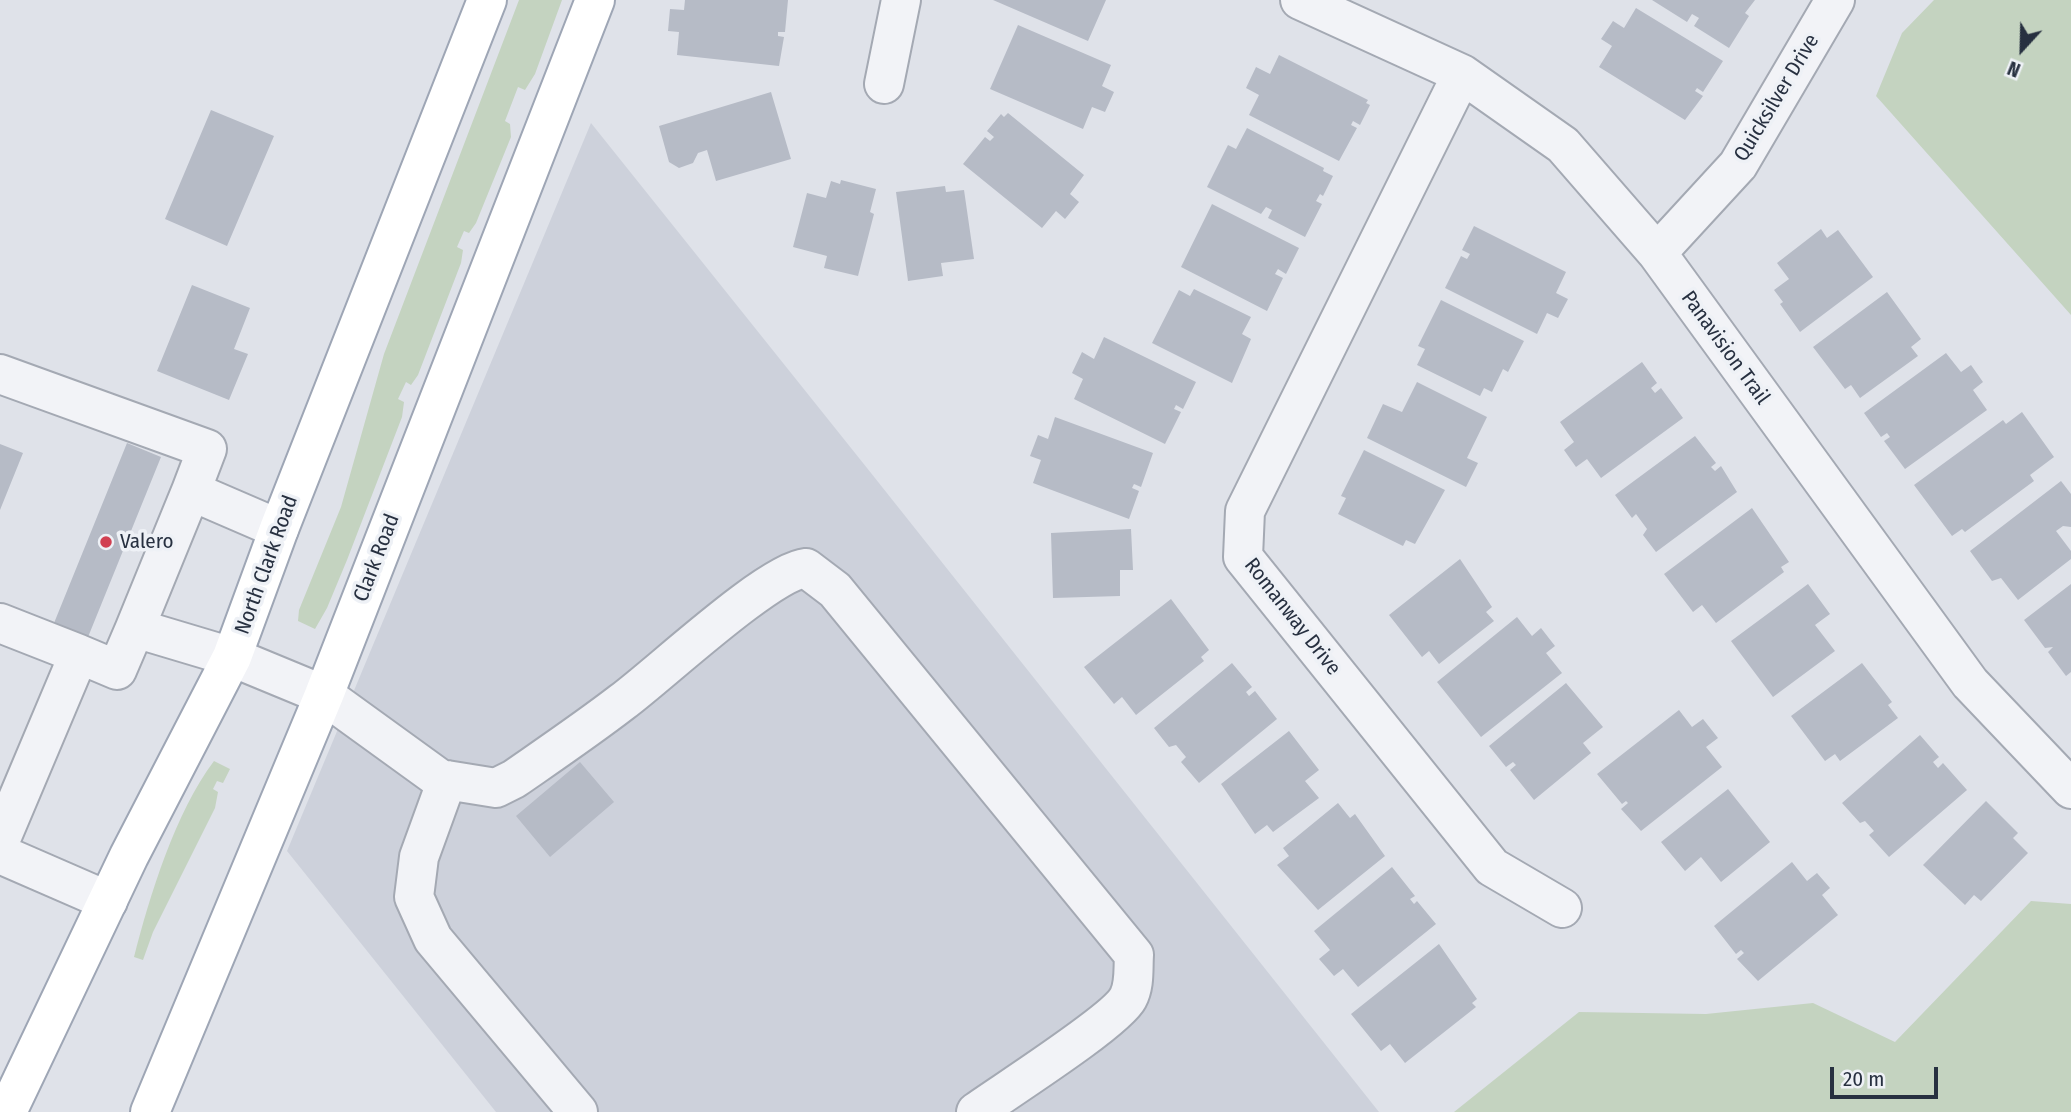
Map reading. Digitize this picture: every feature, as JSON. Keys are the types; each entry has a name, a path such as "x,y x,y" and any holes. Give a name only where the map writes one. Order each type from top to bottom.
{"main road":[{"name":"North Clark Road","path":"7,1112 108,901 232,657 279,529 487,0"},
{"name":"Clark Road","path":"150,1112 324,695 595,0"}],"street":[{"path":"884,84 901,0"},
{"name":"Panavision Trail","path":"1300,0 1462,74 1563,145 1657,253 1970,683 2071,789"},
{"name":"Quicksilver Drive","path":"1657,253 1738,165 1835,0"},
{"name":"Romanway Drive","path":"1462,74 1245,511 1242,557 1492,867 1562,908"},
{"path":"0,373 207,449 117,670 0,623"},
{"path":"191,491 279,529"},
{"path":"135,628 232,657 324,695 440,779 496,788 514,779 624,701 765,587 792,570 806,568 835,590 1134,955 1133,981 1128,1000 1098,1026 976,1112"},
{"path":"0,841 79,654"},
{"path":"447,780 418,857 414,897 433,939 578,1112"},
{"path":"0,854 108,901"}],"shaded area":[{"path":"591,123 1379,1112 496,1112 287,851"}],"green space":[{"path":"519,0 562,0 535,74 525,90 518,87 505,121 510,124 511,137 476,223 469,233 464,231 457,247 463,250 461,263 418,375 411,385 406,382 398,399 404,402 402,417 347,560 315,629 298,621 299,610 341,507 384,354"},
{"path":"1934,0 2071,0 2071,315 1876,96 1902,33"},
{"path":"214,761 230,769 223,783 217,781 213,789 218,792 215,808 153,932 143,960 134,957 165,855 187,805"},
{"path":"2031,901 2071,904 2071,1112 1454,1112 1579,1012 1706,1014 1813,1003 1895,1042"}],"building":[{"path":"685,0 788,0 785,32 778,32 778,36 784,37 779,66 677,55 679,32 668,31 670,9 684,10"},
{"path":"993,0 1106,0 1088,41"},
{"path":"1652,0 1755,0 1745,13 1749,16 1729,48 1694,26 1699,18 1692,14 1687,22"},
{"path":"1636,8 1723,61 1703,92 1697,88 1695,91 1703,96 1685,120 1599,67 1612,46 1601,39 1613,21 1624,28"},
{"path":"1018,25 1111,65 1102,86 1114,92 1105,112 1092,107 1083,129 990,89"},
{"path":"1279,55 1368,100 1366,103 1370,105 1360,125 1353,121 1351,125 1357,128 1339,161 1249,115 1259,95 1246,88 1256,67 1270,74"},
{"path":"771,92 791,159 716,181 707,150 698,153 693,163 679,168 669,162 659,126"},
{"path":"211,110 274,136 227,246 165,219"},
{"path":"1008,113 1084,175 1070,194 1079,202 1065,219 1056,211 1042,228 963,164 985,137 990,141 994,137 987,131 1001,114 1004,117"},
{"path":"1247,128 1324,168 1323,171 1333,176 1323,196 1320,194 1316,201 1322,204 1305,237 1268,218 1272,210 1266,207 1261,214 1207,187 1228,145 1236,149"},
{"path":"841,180 876,189 870,212 874,214 858,276 824,268 827,256 793,247 807,193 826,198 831,181 840,184"},
{"path":"945,186 946,192 964,190 974,259 941,263 943,276 908,281 896,192"},
{"path":"1212,204 1299,248 1286,274 1278,269 1275,274 1283,278 1267,311 1181,267"},
{"path":"1474,226 1566,272 1556,293 1568,299 1558,318 1547,313 1537,334 1445,288 1461,256 1467,259 1470,254 1462,250"},
{"path":"1821,229 1827,238 1838,230 1873,277 1800,332 1780,304 1783,302 1774,290 1789,279 1777,263"},
{"path":"192,285 250,308 234,349 248,354 229,400 157,371"},
{"path":"1194,289 1251,317 1242,334 1251,339 1232,383 1152,343 1179,290 1190,296"},
{"path":"1887,292 1921,339 1911,347 1918,356 1860,398 1851,385 1845,389 1813,347"},
{"path":"1441,300 1524,341 1508,372 1503,369 1492,392 1484,388 1480,396 1417,365 1425,349 1418,346"},
{"path":"1104,337 1196,382 1183,409 1176,405 1174,409 1181,412 1165,444 1074,399 1083,379 1072,373 1082,352 1094,359"},
{"path":"1946,353 1961,372 1971,365 1983,382 1973,390 1987,410 1905,469 1884,441 1890,437 1887,433 1881,437 1864,413"},
{"path":"1642,362 1657,383 1651,388 1655,393 1661,388 1683,418 1601,478 1587,459 1576,467 1564,450 1574,442 1560,422"},
{"path":"1417,382 1487,417 1467,458 1478,463 1466,487 1367,438 1383,404 1402,412"},
{"path":"2022,412 2054,457 2030,475 2034,481 1965,532 1962,529 1952,536 1914,485 2003,420 2006,424"},
{"path":"1055,417 1153,453 1141,487 1134,484 1132,488 1139,491 1129,519 1033,483 1041,460 1030,456 1038,435 1048,439"},
{"path":"1695,436 1716,463 1711,467 1715,471 1721,466 1737,492 1656,552 1643,535 1647,529 1636,514 1632,518 1615,495"},
{"name":"Valero","path":"127,443 161,457 86,642 52,628"},
{"path":"0,444 23,453 0,510"},
{"path":"1364,450 1445,490 1415,544 1406,540 1403,546 1338,514 1346,498 1341,496"},
{"path":"2061,481 2071,494 2071,527 2063,526 2056,531 2071,551 2071,559 2018,600 2001,578 1992,581 1970,551"},
{"path":"1752,508 1789,562 1781,567 1784,572 1716,623 1702,605 1693,612 1664,574"},
{"path":"1131,529 1133,570 1120,570 1120,596 1053,598 1051,533"},
{"path":"1460,559 1492,607 1486,612 1494,621 1439,664 1429,651 1422,657 1389,615"},
{"path":"1808,584 1830,614 1815,625 1835,651 1773,697 1731,641"},
{"path":"2071,584 2071,672 2066,676 2048,652 2053,647 2045,648 2024,620"},
{"path":"1171,599 1209,650 1201,657 1204,661 1136,715 1122,697 1114,704 1084,667"},
{"path":"1517,617 1532,636 1541,628 1555,646 1546,653 1562,673 1481,737 1437,682"},
{"path":"1232,663 1252,687 1246,692 1249,696 1255,691 1277,719 1199,783 1181,762 1186,757 1176,745 1169,747 1154,728"},
{"path":"1862,663 1892,702 1888,705 1898,718 1840,761 1835,754 1825,761 1791,716"},
{"path":"1566,683 1603,727 1583,743 1591,753 1534,800 1510,770 1516,765 1513,762 1506,767 1489,746"},
{"path":"1679,710 1692,727 1703,719 1718,738 1706,747 1722,767 1641,831 1621,809 1628,803 1626,801 1622,804 1597,774"},
{"path":"1289,731 1319,770 1305,781 1319,798 1273,832 1267,825 1255,834 1221,784"},
{"path":"1920,735 1939,757 1933,762 1938,768 1943,763 1967,790 1889,857 1869,835 1874,831 1865,821 1860,823 1842,803"},
{"path":"580,762 614,802 550,857 516,816"},
{"path":"1728,789 1770,842 1721,882 1701,857 1685,871 1661,842"},
{"path":"1986,801 2018,833 2013,838 2028,853 1981,901 1974,895 1965,905 1923,865"},
{"path":"1338,803 1350,818 1355,814 1385,856 1318,910 1277,865 1289,856 1283,848"},
{"path":"1792,862 1807,881 1817,873 1830,888 1822,895 1838,915 1758,981 1737,959 1744,953 1741,950 1736,954 1714,926"},
{"path":"1392,867 1415,896 1410,899 1414,904 1417,901 1436,924 1358,987 1343,969 1334,976 1319,959 1330,950 1314,931"},
{"path":"1439,944 1477,999 1472,1003 1476,1007 1405,1063 1390,1044 1381,1051 1351,1014"}],"place":[{"name":"Valero","path":"106,542"}]}
